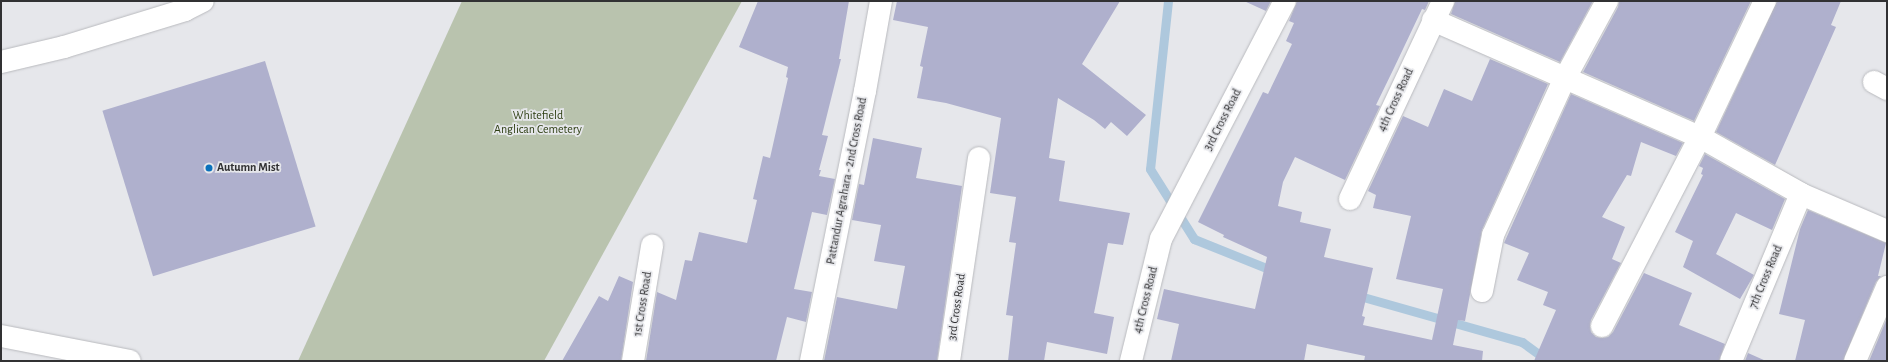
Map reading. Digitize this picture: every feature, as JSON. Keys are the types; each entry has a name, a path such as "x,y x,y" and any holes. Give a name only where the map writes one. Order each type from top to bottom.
{"street":[{"path":"1,62 64,47 185,10 203,1"},
{"name":"Pattandur Agrahara - 2nd Cross Road","path":"811,361 865,91 881,1"},
{"name":"3rd Cross Road","path":"1161,239 1285,1"},
{"name":"4th Cross Road","path":"1350,199 1443,1"},
{"path":"1482,291 1493,235 1565,78 1607,1"},
{"path":"1602,326 1700,137 1765,1"},
{"path":"1433,20 1700,137 1801,194 1887,231"},
{"name":"3rd Cross Road","path":"950,361 979,158"},
{"name":"7th Cross Road","path":"1731,361 1801,194"},
{"name":"4th Cross Road","path":"1131,361 1161,239"},
{"name":"1st Cross Road","path":"633,361 652,246"},
{"path":"1855,361 1887,287"},
{"path":"1,336 99,358 130,361"}],"green space":[{"name":"Whitefield Anglican Cemetery","path":"462,1 742,1 544,361 298,361"}],"building":[{"path":"758,1 849,1 839,59 841,59 822,135 828,136 819,170 821,170 819,176 835,179 827,215 812,212 794,289 812,292 806,322 787,317 776,361 646,361 657,292 676,300 685,260 692,261 699,232 747,243 757,200 753,199 763,156 770,158 788,78 786,77 788,67 739,47"},
{"path":"897,1 1120,1 1082,64 1146,115 1127,136 1111,122 1105,129 1094,120 1058,98 1049,158 1065,161 1059,201 1130,213 1123,245 1108,243 1094,313 1114,317 1107,354 1047,342 1044,361 1008,361 1013,316 1006,315 1016,243 1009,242 1016,197 990,193 1001,118 946,103 917,98 923,67 920,66 928,27 893,20"},
{"path":"1244,1 1271,1 1266,11"},
{"path":"1297,1 1429,1 1425,10 1422,9 1376,105 1380,106 1345,180 1295,157 1283,182 1278,206 1302,212 1300,222 1331,229 1324,257 1373,268 1362,316 1365,317 1363,325 1432,340 1443,289 1396,279 1411,216 1373,208 1376,195 1368,191 1403,116 1428,127 1444,89 1472,101 1490,59 1548,84 1482,230 1465,321 1458,320 1453,345 1483,351 1482,361 1364,361 1365,356 1307,344 1304,361 1171,361 1179,324 1157,319 1164,289 1255,309 1267,257 1223,237 1224,235 1198,222 1263,92 1268,94 1292,44 1286,41 1294,23 1289,21"},
{"path":"1455,1 1593,1 1560,62 1451,14"},
{"path":"1619,1 1751,1 1694,121 1583,72 1618,7"},
{"path":"1777,1 1841,1 1831,25 1836,27 1775,165 1716,132"},
{"name":"Autumn Mist","path":"265,61 316,226 153,276 102,111"},
{"path":"1571,94 1683,143 1676,156 1641,142 1631,176 1627,175 1602,217 1625,227 1612,259 1621,263 1591,320 1591,332 1596,337 1602,338 1608,337 1613,332 1644,273 1692,293 1679,325 1725,344 1719,361 1534,361 1556,310 1543,305 1548,292 1517,280 1529,253 1504,243"},
{"path":"873,138 922,148 916,178 962,186 937,361 824,361 837,297 897,309 905,266 874,261 881,225 852,220 859,184 864,185"},
{"path":"1705,154 1785,199 1772,230 1736,213 1716,254 1754,275 1740,299 1683,267 1693,241 1675,232 1703,175 1701,174 1703,168 1699,166"},
{"path":"1808,210 1886,243 1878,276 1881,276 1876,282 1843,361 1795,361 1805,320 1779,314 1800,229"},
{"path":"619,276 633,282 621,361 562,361 599,296 608,301"},
{"path":"1887,318 1887,361 1869,361"},
{"path":"1748,353 1766,361 1745,361"}],"waterway":[{"path":"1168,1 1150,169 1194,239 1276,272"},
{"path":"1356,295 1522,342 1548,361"}],"place":[{"name":"Autumn Mist","path":"209,168"}]}
